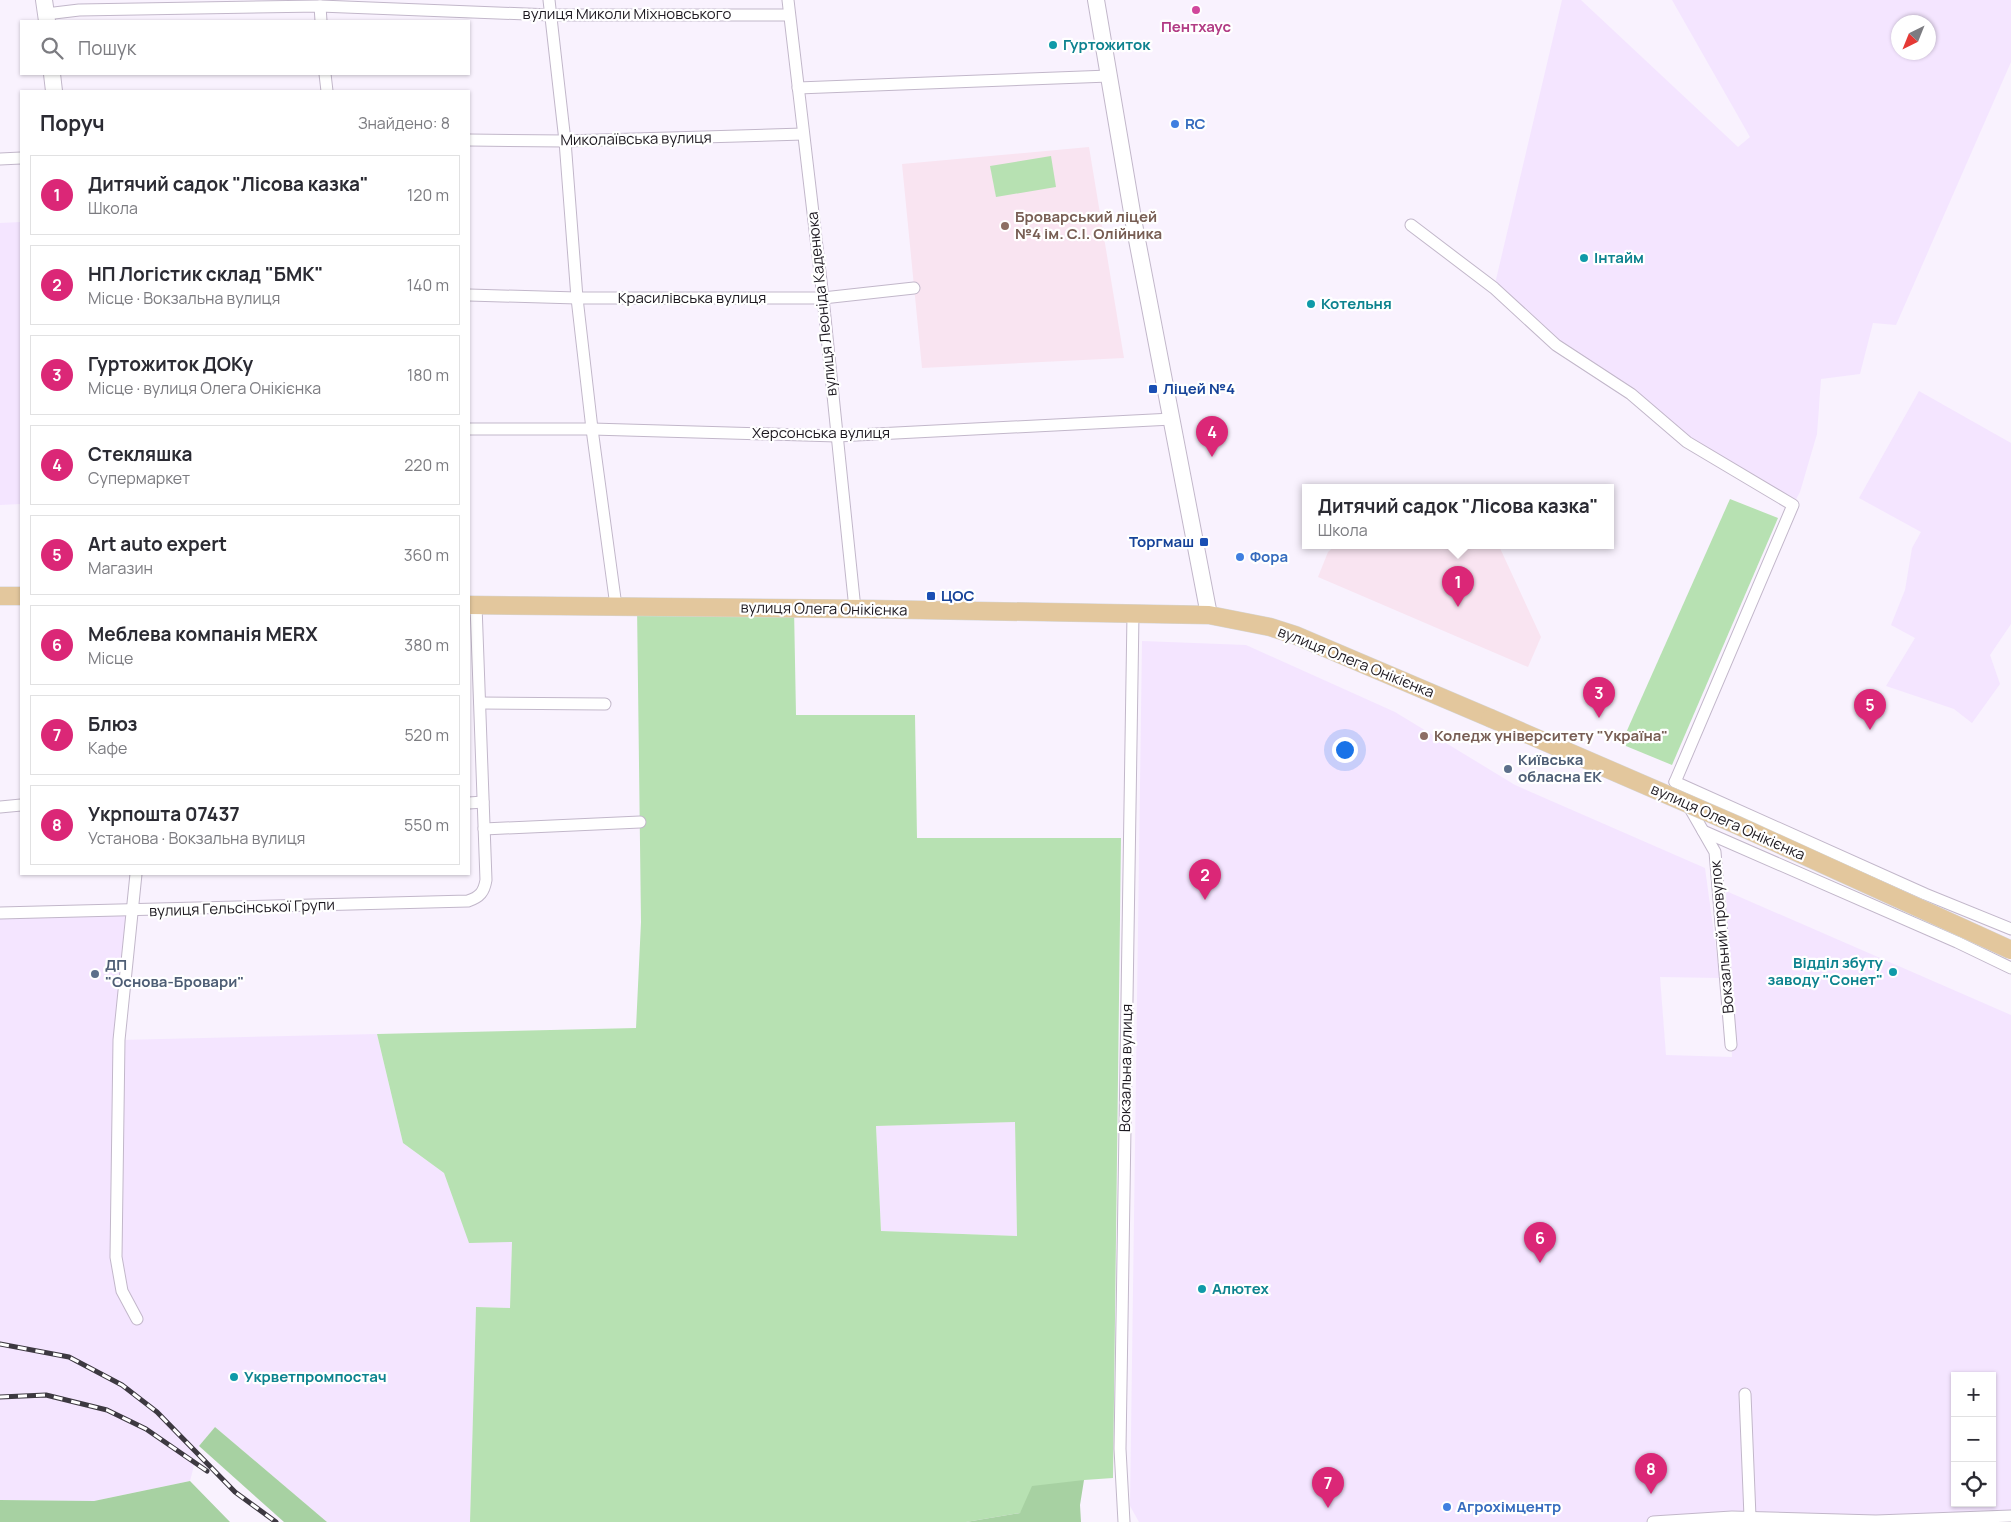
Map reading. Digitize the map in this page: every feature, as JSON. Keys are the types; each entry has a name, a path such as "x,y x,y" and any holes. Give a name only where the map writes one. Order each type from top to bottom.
{"main road":[{"path":"1096,0 1134,224 1209,615"},
{"path":"52,75 54,90"},
{"path":"0,596 20,596"},
{"name":"вулиця Олега Онікієнка","path":"472,605 1209,615 1270,627 1295,635 1736,825 2011,950"}],"street":[{"path":"549,0 565,141 577,298 592,429 616,606"},
{"name":"вулиця Леоніда Каденюка","path":"788,0 823,298 855,609"},
{"path":"320,6 321,20"},
{"name":"вулиця Миколи Міхновського","path":"46,12 320,6 551,15 789,15"},
{"path":"325,75 327,90"},
{"path":"798,88 1109,76"},
{"name":"Миколаївська вулиця","path":"470,140 565,141 803,134"},
{"path":"0,159 20,158"},
{"path":"1411,226 1494,288 1556,345 1631,394 1687,442 1793,505 1675,782 1925,894 2011,929"},
{"name":"Красилівська вулиця","path":"470,295 577,298 823,298 914,288"},
{"name":"Херсонська вулиця","path":"470,429 592,429 837,436 1172,419"},
{"path":"472,605 480,703 484,829 640,822"},
{"name":"Вокзальна вулиця","path":"1124,1522 1120,1449 1133,614"},
{"path":"480,703 605,704"},
{"name":"Вокзальний провулок","path":"1675,782 1715,852 1731,1046"},
{"path":"470,803 483,802"},
{"path":"0,807 20,806"},
{"name":"вулиця Гельсінської Групи","path":"0,913 468,901 481,894 486,880 484,829"},
{"path":"1703,831 2011,968"},
{"path":"136,875 119,1040 116,1257 122,1291 137,1319"},
{"path":"1912,923 1925,894"},
{"path":"1745,1394 1750,1518"},
{"path":"1653,1522 1750,1518 1876,1521 2011,1516"}],"shaded area":[{"path":"1562,0 1581,0 1738,147 1750,137 1672,0 2011,0 2011,62 1896,325 1873,323 1860,374 1821,379 1817,434 1800,492 1793,505 1728,468 1556,345 1494,288"},
{"name":"Броварський ліцей №4 ім. С.І. Олійника","path":"1089,147 1124,358 922,368 902,164"},
{"path":"20,222 20,504 0,505 0,223"},
{"path":"1919,391 2011,443 2011,624 1990,655 2000,684 1972,723 1954,709 1886,686 1915,638 1891,625 1905,590 1912,548 1921,532 1859,498"},
{"path":"1332,549 1500,549 1541,637 1528,667 1318,577 1328,552"},
{"path":"1142,641 1246,645 1395,712 1515,785 1705,868 1720,978 1660,977 1666,1055 1732,1057 1726,891 2011,1015 2011,1513 1876,1522 1139,1522 1130,1506"},
{"path":"132,911 120,1040 377,1034 403,1143 444,1173 469,1242 512,1242 510,1308 476,1307 470,1522 327,1522 215,1427 199,1446 190,1481 94,1501 0,1500 0,913"},
{"path":"1015,1122 1017,1236 881,1231 876,1126"}],"green space":[{"path":"1051,156 1056,187 996,197 990,166"},
{"path":"1730,499 1778,518 1672,765 1621,744"},
{"path":"637,606 794,608 796,715 915,715 917,838 1121,838 1113,1478 1084,1480 1020,1513 966,1522 470,1522 476,1307 510,1308 512,1242 469,1243 444,1173 403,1143 377,1034 636,1028 641,922","holes":["1015,1122 1017,1236 881,1231 876,1126"]},
{"path":"215,1427 327,1522 284,1522 199,1446"},
{"path":"1084,1480 1080,1505 1081,1522 966,1522 1020,1513 1032,1486"},
{"path":"190,1481 230,1522 0,1522 0,1500 94,1501"}],"railway":[{"path":"0,1344 69,1357 122,1385 157,1412 235,1492 276,1522"},
{"path":"0,1397 46,1395 107,1410 146,1429 207,1471"}],"place":[{"name":"Пентхаус","path":"1196,10"},
{"name":"Гуртожиток","path":"1053,45"},
{"name":"RC","path":"1175,124"},
{"name":"Броварський ліцей №4 ім. С.І. Олійника","path":"1005,226"},
{"name":"Інтайм","path":"1584,258"},
{"name":"Котельня","path":"1311,304"},
{"name":"Ліцей №4","path":"1153,389"},
{"name":"Стекляшка","path":"1212,457"},
{"name":"Торгмаш","path":"1204,542"},
{"name":"Фора","path":"1240,557"},
{"name":"ЦОС","path":"931,596"},
{"name":"Дитячий садок \"Лісова казка\"","path":"1458,607"},
{"name":"Гуртожиток ДОКу","path":"1599,718"},
{"name":"Art auto expert","path":"1870,730"},
{"name":"Коледж університету \"Україна\"","path":"1424,736"},
{"name":"Київська обласна ЕК","path":"1508,769"},
{"name":"НП Логістик склад \"БМК\"","path":"1205,900"},
{"name":"Відділ збуту заводу \"Сонет\"","path":"1893,972"},
{"name":"ДП \"Основа-Бровари\"","path":"95,974"},
{"name":"Меблева компанія MERX","path":"1540,1263"},
{"name":"Алютех","path":"1202,1289"},
{"name":"Укрветпромпостач","path":"234,1377"},
{"name":"Укрпошта 07437","path":"1651,1494"},
{"name":"Агрохімцентр","path":"1447,1507"},
{"name":"Блюз","path":"1328,1508"}]}
